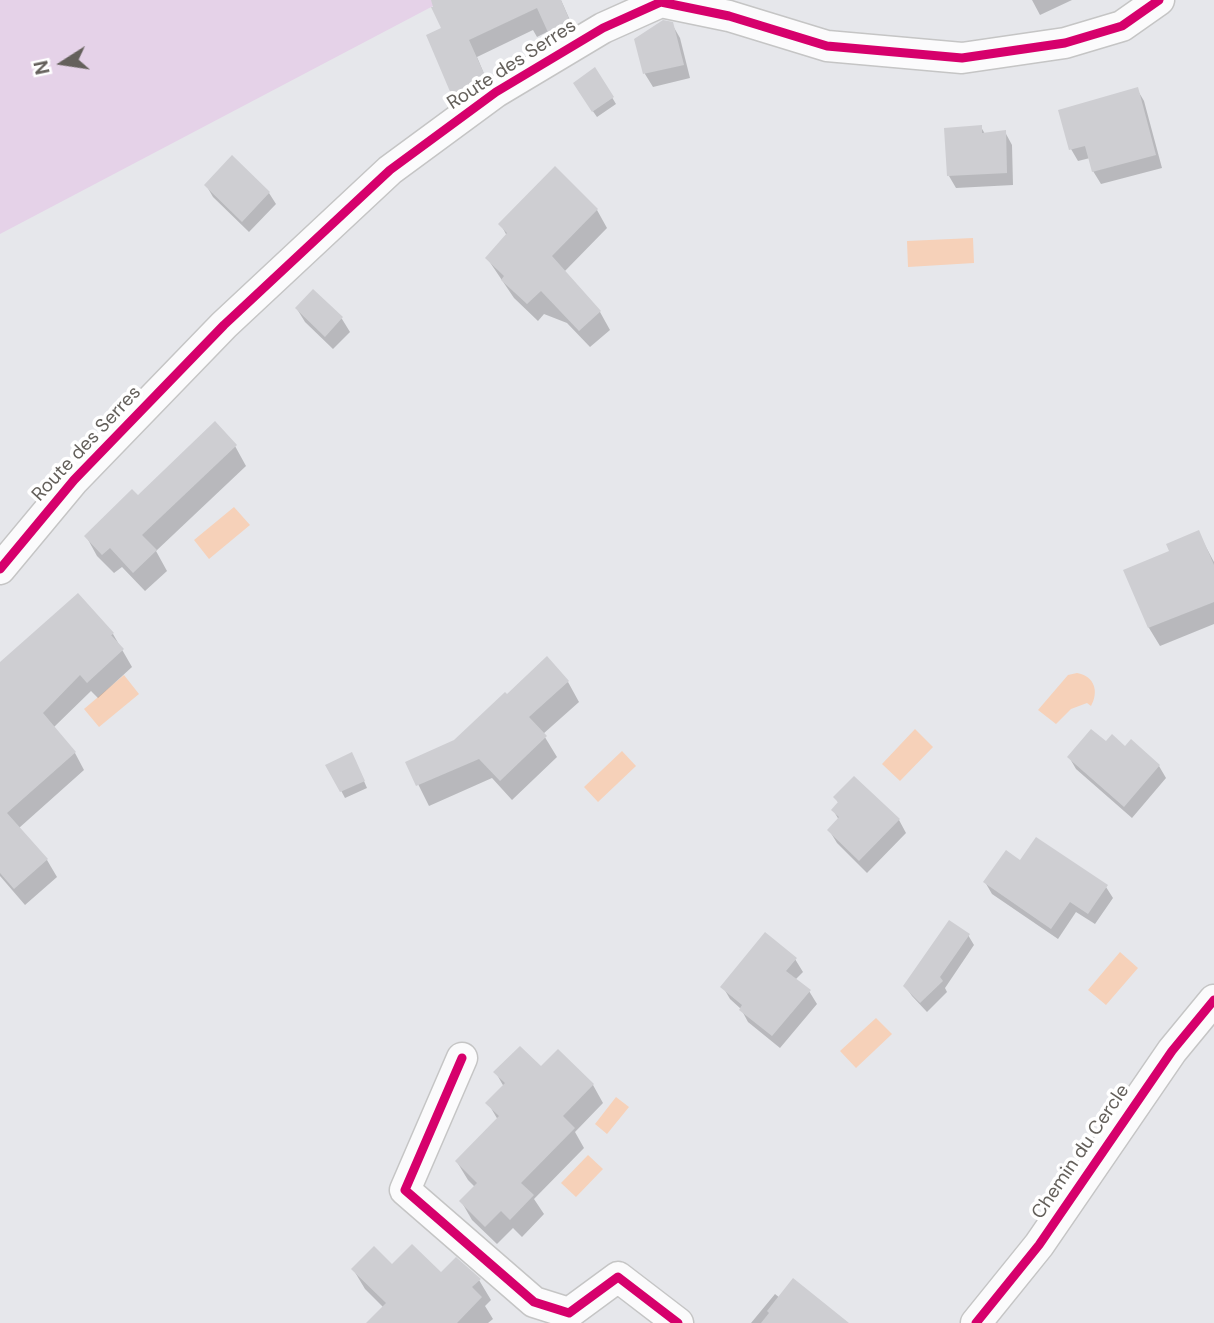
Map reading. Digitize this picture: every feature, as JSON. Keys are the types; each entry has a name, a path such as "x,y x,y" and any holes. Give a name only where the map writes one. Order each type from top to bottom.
{"street":[{"name":"Route des Serres","path":"0,569 74,480 215,335 390,170 496,92 603,28 661,2 729,16 827,46 961,58 1065,43 1122,26 1159,0"},
{"name":"Chemin du Cercle","path":"976,1323 1038,1245 1172,1051 1214,1000"},
{"path":"462,1058 405,1190 534,1301 569,1313 618,1277 678,1323"}],"shaded area":[{"path":"0,0 440,0 0,234"},
{"path":"973,238 974,263 908,267 907,241"},
{"path":"234,507 250,525 209,559 194,540"},
{"path":"1077,673 1088,677 1094,685 1095,695 1091,706 1087,703 1071,709 1056,724 1038,710 1068,675"},
{"path":"124,675 139,694 99,727 84,709"},
{"path":"915,729 933,747 900,781 882,764"},
{"path":"622,751 636,766 598,802 584,787"},
{"path":"1120,952 1138,968 1106,1005 1088,990"},
{"path":"876,1018 892,1034 856,1068 840,1051"},
{"path":"616,1097 629,1107 607,1134 595,1124"},
{"path":"588,1155 603,1169 576,1197 561,1183"}],"building":[{"path":"431,0 561,0 572,26 551,39 537,8 469,40 486,78 454,101 426,35 441,28 431,7"},
{"path":"663,20 673,22 684,65 643,74 634,39"},
{"path":"595,67 614,97 592,112 573,83"},
{"path":"1138,87 1156,155 1092,172 1085,146 1069,150 1058,110"},
{"path":"982,125 982,133 1006,130 1007,173 947,176 944,128"},
{"path":"232,155 270,192 242,222 204,185"},
{"path":"555,166 598,209 552,256 601,311 579,331 541,291 527,304 501,280 504,276 485,258 507,233 498,224"},
{"path":"313,289 343,317 325,337 295,308"},
{"path":"215,421 237,445 142,535 157,550 133,573 110,548 102,555 84,536 132,489 138,495"},
{"path":"1199,530 1214,565 1214,602 1148,628 1123,570 1169,551 1166,544"},
{"path":"78,593 114,633 111,635 124,649 87,683 80,675 43,713 76,752 7,813 48,859 14,889 0,873 0,662"},
{"path":"547,656 569,681 529,717 547,736 500,781 479,759 416,786 405,762 454,740"},
{"path":"1091,729 1106,741 1112,734 1125,746 1131,739 1160,765 1124,807 1067,757"},
{"path":"352,752 365,781 340,792 325,765"},
{"path":"854,776 900,819 859,861 827,830 839,817 831,810 838,802 833,797"},
{"path":"1036,837 1108,885 1088,914 1070,902 1051,929 983,882 1006,850 1020,860"},
{"path":"949,920 970,934 940,977 943,981 920,1003 903,986"},
{"path":"765,932 797,958 786,971 811,990 772,1036 739,1010 742,1005 720,987"},
{"path":"520,1046 541,1066 558,1049 594,1084 563,1116 575,1128 521,1183 534,1195 510,1220 501,1211 485,1227 459,1201 477,1183 455,1161 499,1116 485,1103 505,1083 493,1072"},
{"path":"412,1244 441,1272 456,1257 481,1279 472,1287 482,1297 457,1323 366,1323 386,1303 351,1269 374,1246 392,1264"},
{"path":"793,1278 849,1323 761,1323"}],"cycle path":[{"path":"0,569 74,480 224,325 390,170 496,92 603,28 661,2 729,16 827,46 962,58 1065,43 1122,26 1159,0"},
{"path":"976,1323 1039,1245 1172,1051 1214,1000"},
{"path":"462,1058 405,1190 534,1302 569,1313 618,1277 678,1323"}]}
